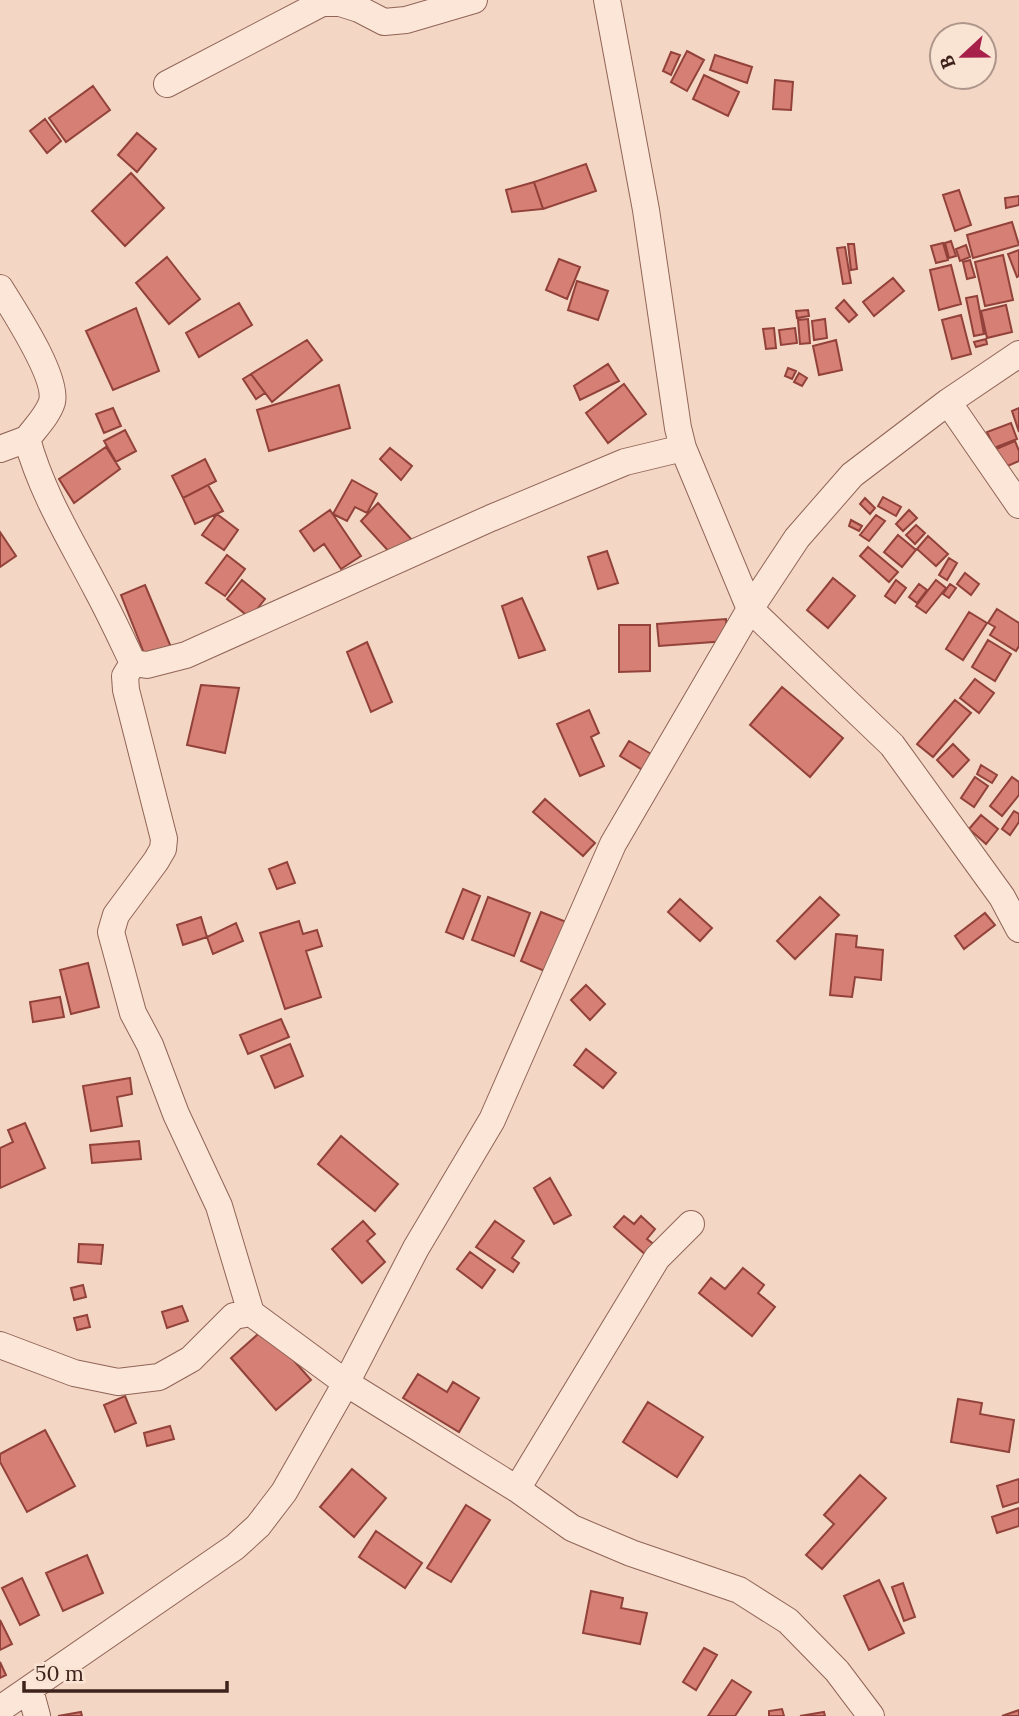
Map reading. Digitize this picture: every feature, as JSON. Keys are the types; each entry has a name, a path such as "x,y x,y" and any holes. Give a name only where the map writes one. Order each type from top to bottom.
{"street":[{"path":"167,84 322,3 340,3 384,22 406,20 474,0"},
{"path":"607,0 646,210 678,428 750,609 892,745 1002,897 1019,929"},
{"path":"0,288 33,343 51,384 52,402 27,439 0,449"},
{"path":"0,1709 234,1547 258,1526 284,1492 346,1383 416,1248 492,1120 613,844 750,609 797,538 852,475 948,402 1019,354"},
{"path":"948,402 1019,505"},
{"path":"27,439 36,472 59,522 98,591 133,663"},
{"path":"133,663 146,665 186,655 576,482 625,462 684,448"},
{"path":"133,663 125,676 126,690 164,839 163,849 156,862 116,915 111,932 133,1013 150,1045 176,1114 219,1206 251,1313 346,1383 517,1489 572,1528 631,1553 739,1590 778,1614 837,1671 871,1716"},
{"path":"517,1489 657,1258 691,1224"},
{"path":"0,1345 74,1373 118,1382 159,1377 191,1359 234,1316 251,1313"},
{"path":"30,1690 37,1716"}],"building":[{"path":"687,51 704,60 687,91 671,82"},
{"path":"671,52 680,55 671,75 663,71"},
{"path":"715,55 752,67 747,83 710,70"},
{"path":"704,75 739,92 728,116 693,99"},
{"path":"775,80 793,82 791,110 773,109"},
{"path":"93,86 110,110 66,142 49,118"},
{"path":"45,119 61,141 47,153 30,131"},
{"path":"137,133 156,149 137,172 118,155"},
{"path":"586,164 596,191 543,209 534,182"},
{"path":"131,173 164,208 125,246 92,211"},
{"path":"534,182 543,209 512,212 506,190"},
{"path":"959,190 971,225 955,231 943,195"},
{"path":"1019,196 1019,205 1006,208 1005,198"},
{"path":"1012,222 1019,245 973,258 967,235"},
{"path":"951,241 956,256 949,258 945,243"},
{"path":"943,243 948,260 936,263 931,246"},
{"path":"848,244 854,244 857,269 851,270"},
{"path":"966,245 970,257 960,261 956,249"},
{"path":"845,247 851,283 843,284 837,248"},
{"path":"1019,250 1019,276 1017,277 1008,254"},
{"path":"1003,255 1013,300 985,306 975,262"},
{"path":"167,257 200,299 169,324 136,283"},
{"path":"559,259 580,267 567,299 546,290"},
{"path":"970,260 975,277 967,279 963,262"},
{"path":"951,265 961,304 939,310 930,270"},
{"path":"893,278 904,291 874,316 863,302"},
{"path":"577,281 608,291 598,320 568,310"},
{"path":"977,296 984,334 974,336 966,298"},
{"path":"844,300 857,315 849,322 836,308"},
{"path":"239,303 252,325 199,357 186,333"},
{"path":"1006,305 1012,332 987,338 981,311"},
{"path":"136,308 159,371 113,390 86,331"},
{"path":"808,310 809,316 797,318 796,311"},
{"path":"961,315 971,354 952,359 942,320"},
{"path":"808,319 810,343 800,344 798,320"},
{"path":"825,319 827,338 814,340 812,321"},
{"path":"774,328 776,348 766,349 763,329"},
{"path":"795,328 797,343 781,345 779,330"},
{"path":"986,339 987,344 976,347 974,342"},
{"path":"307,340 322,360 272,402 251,374"},
{"path":"836,340 842,370 819,375 813,346"},
{"path":"608,364 619,381 580,400 574,386"},
{"path":"788,368 796,371 792,379 785,376"},
{"path":"799,373 807,378 802,386 794,382"},
{"path":"251,374 265,393 256,399 243,379"},
{"path":"624,384 646,414 608,443 586,413"},
{"path":"339,385 350,428 269,451 257,410"},
{"path":"113,408 121,426 104,433 96,414"},
{"path":"1019,408 1019,432 1012,411"},
{"path":"1011,423 1017,439 994,448 987,432"},
{"path":"125,430 136,451 116,462 104,441"},
{"path":"1015,441 1019,461 1001,469 994,450"},
{"path":"106,447 120,469 74,503 59,479"},
{"path":"390,448 412,466 401,480 380,459"},
{"path":"205,459 216,481 183,498 172,476"},
{"path":"352,480 377,494 367,513 355,507 347,521 333,514"},
{"path":"208,485 223,511 195,524 183,498"},
{"path":"883,497 901,507 896,516 878,506"},
{"path":"865,498 875,508 870,514 860,504"},
{"path":"378,503 413,541 392,555 361,521"},
{"path":"330,510 361,556 341,569 324,544 314,551 300,531"},
{"path":"909,510 917,518 903,531 896,524"},
{"path":"217,514 238,530 224,550 202,535"},
{"path":"876,515 885,521 869,541 860,535"},
{"path":"851,520 862,526 859,531 849,526"},
{"path":"916,525 925,533 915,544 906,535"},
{"path":"0,532 16,556 0,567"},
{"path":"898,535 916,550 902,567 884,552"},
{"path":"928,536 948,554 936,566 917,549"},
{"path":"868,547 898,572 889,582 860,556"},
{"path":"607,551 618,583 598,589 588,557"},
{"path":"227,555 245,569 225,596 206,583"},
{"path":"949,558 957,563 947,580 939,575"},
{"path":"965,573 979,584 971,595 957,584"},
{"path":"833,578 855,596 828,628 807,610"},
{"path":"242,580 265,599 250,618 227,599"},
{"path":"896,580 906,588 895,603 885,596"},
{"path":"936,580 946,588 926,613 916,606"},
{"path":"919,584 927,590 917,603 909,597"},
{"path":"950,584 956,588 949,598 943,594"},
{"path":"145,585 173,652 148,663 121,595"},
{"path":"522,598 545,650 519,658 502,606"},
{"path":"997,609 1019,623 1019,646 1016,651 990,635 995,627 988,623"},
{"path":"969,612 987,623 963,660 946,649"},
{"path":"726,619 727,641 659,646 657,624"},
{"path":"619,625 650,625 650,671 619,672"},
{"path":"988,640 1011,654 995,681 972,667"},
{"path":"367,642 392,702 371,712 347,652"},
{"path":"975,679 994,693 979,713 960,698"},
{"path":"201,685 239,688 225,753 187,745"},
{"path":"782,687 843,738 810,777 750,725"},
{"path":"955,700 971,713 933,757 917,744"},
{"path":"589,710 599,733 591,737 604,766 580,776 557,724"},
{"path":"629,741 658,758 649,774 620,756"},
{"path":"953,744 969,760 953,777 937,760"},
{"path":"981,765 997,775 992,783 977,774"},
{"path":"975,777 988,786 974,807 961,798"},
{"path":"1012,777 1019,782 1019,795 1002,816 990,806"},
{"path":"545,799 595,843 583,856 533,812"},
{"path":"1014,811 1019,814 1019,822 1010,835 1002,829"},
{"path":"981,815 998,829 986,844 969,829"},
{"path":"287,862 295,883 277,889 269,869"},
{"path":"463,889 480,896 463,939 446,932"},
{"path":"488,897 530,913 514,956 472,940"},
{"path":"820,897 839,915 795,959 777,941"},
{"path":"680,899 712,928 700,941 668,912"},
{"path":"541,912 569,923 549,973 521,961"},
{"path":"985,913 995,925 964,949 955,936"},
{"path":"201,917 207,937 183,945 177,925"},
{"path":"299,921 303,934 317,930 322,946 306,951 321,997 285,1009 260,933"},
{"path":"236,923 243,941 213,954 207,937"},
{"path":"836,934 857,936 856,947 883,950 881,980 855,977 852,997 830,995"},
{"path":"88,963 99,1007 71,1014 60,970"},
{"path":"586,985 605,1004 590,1020 571,1000"},
{"path":"60,997 64,1017 33,1022 30,1002"},
{"path":"281,1019 289,1037 248,1054 240,1035"},
{"path":"290,1044 303,1076 275,1088 261,1056"},
{"path":"586,1049 616,1073 603,1088 574,1065"},
{"path":"130,1078 132,1094 117,1097 122,1126 91,1131 83,1086"},
{"path":"25,1123 45,1168 0,1188 0,1148 13,1142 8,1130"},
{"path":"341,1136 398,1184 375,1211 318,1164"},
{"path":"139,1141 141,1159 92,1163 90,1145"},
{"path":"550,1178 571,1215 554,1224 534,1188"},
{"path":"624,1216 634,1224 641,1216 655,1229 647,1239 656,1246 647,1256 614,1227"},
{"path":"363,1221 375,1234 367,1241 385,1262 362,1283 332,1249"},
{"path":"495,1221 524,1241 512,1258 519,1263 513,1272 476,1247"},
{"path":"79,1244 103,1245 101,1264 78,1262"},
{"path":"470,1252 495,1270 482,1288 457,1269"},
{"path":"743,1268 764,1285 758,1293 775,1307 752,1336 699,1293 711,1278 725,1289"},
{"path":"83,1285 86,1297 74,1300 71,1288"},
{"path":"182,1306 188,1321 167,1328 162,1312"},
{"path":"87,1315 90,1327 77,1330 74,1318"},
{"path":"265,1328 311,1380 276,1410 231,1358"},
{"path":"418,1374 447,1392 453,1382 479,1398 459,1432 403,1398"},
{"path":"125,1396 136,1423 115,1432 104,1405"},
{"path":"958,1399 982,1403 980,1414 1014,1420 1009,1452 951,1442"},
{"path":"648,1402 703,1437 677,1477 623,1442"},
{"path":"170,1426 174,1439 147,1446 144,1433"},
{"path":"45,1430 75,1486 27,1512 0,1462 0,1454"},
{"path":"352,1469 386,1498 354,1537 320,1507"},
{"path":"860,1475 886,1498 822,1569 806,1555 834,1524 824,1515"},
{"path":"1019,1479 1019,1502 1003,1507 997,1486"},
{"path":"466,1505 490,1520 451,1582 427,1568"},
{"path":"1019,1508 1019,1526 997,1533 992,1517"},
{"path":"376,1531 422,1563 405,1588 359,1557"},
{"path":"87,1555 103,1593 63,1611 46,1573"},
{"path":"22,1578 39,1615 20,1625 2,1588"},
{"path":"879,1580 904,1633 869,1650 844,1596"},
{"path":"903,1583 915,1617 904,1621 892,1587"},
{"path":"591,1591 623,1598 621,1608 647,1613 640,1644 583,1633"},
{"path":"0,1620 12,1644 0,1650"},
{"path":"704,1648 717,1655 696,1690 683,1682"},
{"path":"0,1662 6,1675 0,1678"},
{"path":"732,1680 751,1692 735,1716 708,1716"},
{"path":"782,1709 784,1716 769,1716 769,1711"},
{"path":"1019,1710 1019,1716 1002,1716"},
{"path":"81,1712 82,1716 58,1716"},
{"path":"824,1712 825,1716 800,1716"}]}
